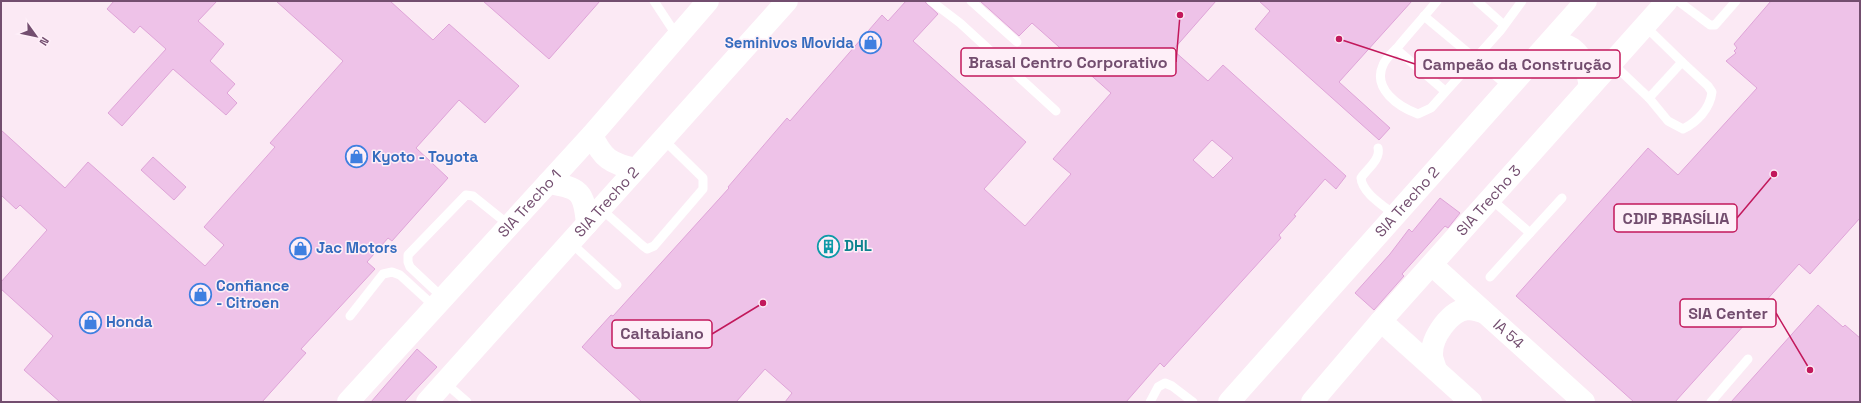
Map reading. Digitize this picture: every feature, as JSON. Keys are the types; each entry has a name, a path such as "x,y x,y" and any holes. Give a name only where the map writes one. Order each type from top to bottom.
{"main road":[{"name":"SIA Trecho 1","path":"348,402 592,135 708,1"},
{"name":"SIA Trecho 2","path":"434,396 593,216 787,1"},
{"name":"SIA Trecho 2","path":"1229,402 1586,1"},
{"name":"SIA Trecho 3","path":"1312,402 1382,321 1667,1"},
{"path":"1550,43 1568,45 1578,53 1588,74 1590,87"},
{"path":"592,135 598,149 606,159 619,166 636,169"},
{"path":"548,183 568,186 578,192 593,216"},
{"name":"IA 54","path":"1432,265 1584,402"},
{"path":"1436,370 1432,354 1435,339 1446,324 1455,314 1468,309 1483,312"},
{"path":"1382,321 1471,402"}],"lane":[{"path":"654,1 677,36"},
{"path":"931,1 960,23 1056,111"},
{"path":"971,1 1017,42"},
{"path":"1437,1 1383,65 1380,79 1384,90 1395,101 1418,114 1431,108 1504,25 1522,1"},
{"path":"1477,1 1504,25"},
{"path":"1678,1 1710,25 1715,25 1736,1"},
{"path":"1424,16 1510,88"},
{"path":"1612,63 1649,98 1668,121 1682,129 1700,117 1710,104 1712,92 1708,86 1645,26"},
{"path":"1396,50 1445,91"},
{"path":"1649,98 1682,62"},
{"path":"593,216 647,249 654,246 703,188 704,183 703,178 662,139"},
{"path":"1378,148 1379,153 1377,158 1361,178 1361,183 1372,196 1395,215"},
{"path":"439,302 410,268 408,255 466,195 473,196 510,225"},
{"path":"1490,277 1562,198"},
{"path":"1491,199 1530,232"},
{"path":"570,242 617,285"},
{"path":"350,316 383,274 392,272 400,275 439,302"},
{"path":"1711,402 1748,359"},
{"path":"1150,402 1158,387 1165,383 1172,386 1193,402"},
{"path":"434,396 467,402"}],"building":[{"path":"114,1 217,1 198,21 224,44 210,61 235,84 227,93 237,103 226,115 173,69 122,126 108,113 166,49 140,26 134,33 107,9"},
{"path":"276,1 390,1 433,40 449,24 519,86 485,123 459,100 416,148 448,178 392,241 388,238 367,262 375,269 301,349 306,353 262,402 60,402 24,370 53,336 1,289 1,282 47,230 20,205 16,209 1,195 1,130 65,188 88,162 205,266 224,245 204,227 275,147 270,143 343,61"},
{"path":"483,1 600,1 549,59"},
{"path":"906,1 924,1 938,14 913,41 1026,142 984,189 1025,226 1071,174 1053,159 1111,93 1032,23 1019,36 980,1 1216,1 1173,50 1208,81 1223,65 1346,176 1336,189 1325,179 1279,235 1281,238 1164,367 1160,363 1126,402 785,402 792,393 765,369 736,402 642,402 582,347 611,315 613,316 729,188 728,187 787,118 790,121 882,15 888,21","holes":["1212,140 1233,158 1213,178 1193,160"]},
{"path":"1259,1 1412,1 1339,82 1390,128 1379,140 1255,29 1270,11"},
{"path":"1771,1 1860,1 1860,218 1810,274 1799,264 1675,402 1634,402 1516,296 1648,148 1678,175 1757,88 1726,61 1736,53 1734,51 1737,48 1734,44"},
{"path":"153,157 186,187 174,200 141,170"},
{"path":"1440,198 1460,213 1448,228 1445,226 1402,274 1404,276 1374,310 1355,293 1390,254 1409,229 1412,232"},
{"path":"1818,305 1843,327 1845,325 1860,338 1860,402 1731,402"},
{"path":"417,349 437,367 404,402 371,402"}],"place":[{"name":"Brasal Centro Corporativo","path":"1180,15"},
{"name":"Campeão da Construção","path":"1339,39"},
{"name":"Seminivos Movida","path":"870,43"},
{"name":"Kyoto - Toyota","path":"356,157"},
{"name":"CDIP BRASÍLIA","path":"1774,174"},
{"name":"DHL","path":"829,246"},
{"name":"Jac Motors","path":"301,248"},
{"name":"Confiance - Citroen","path":"200,295"},
{"name":"Caltabiano","path":"763,303"},
{"name":"Honda","path":"91,322"},
{"name":"SIA Center","path":"1810,370"}]}
